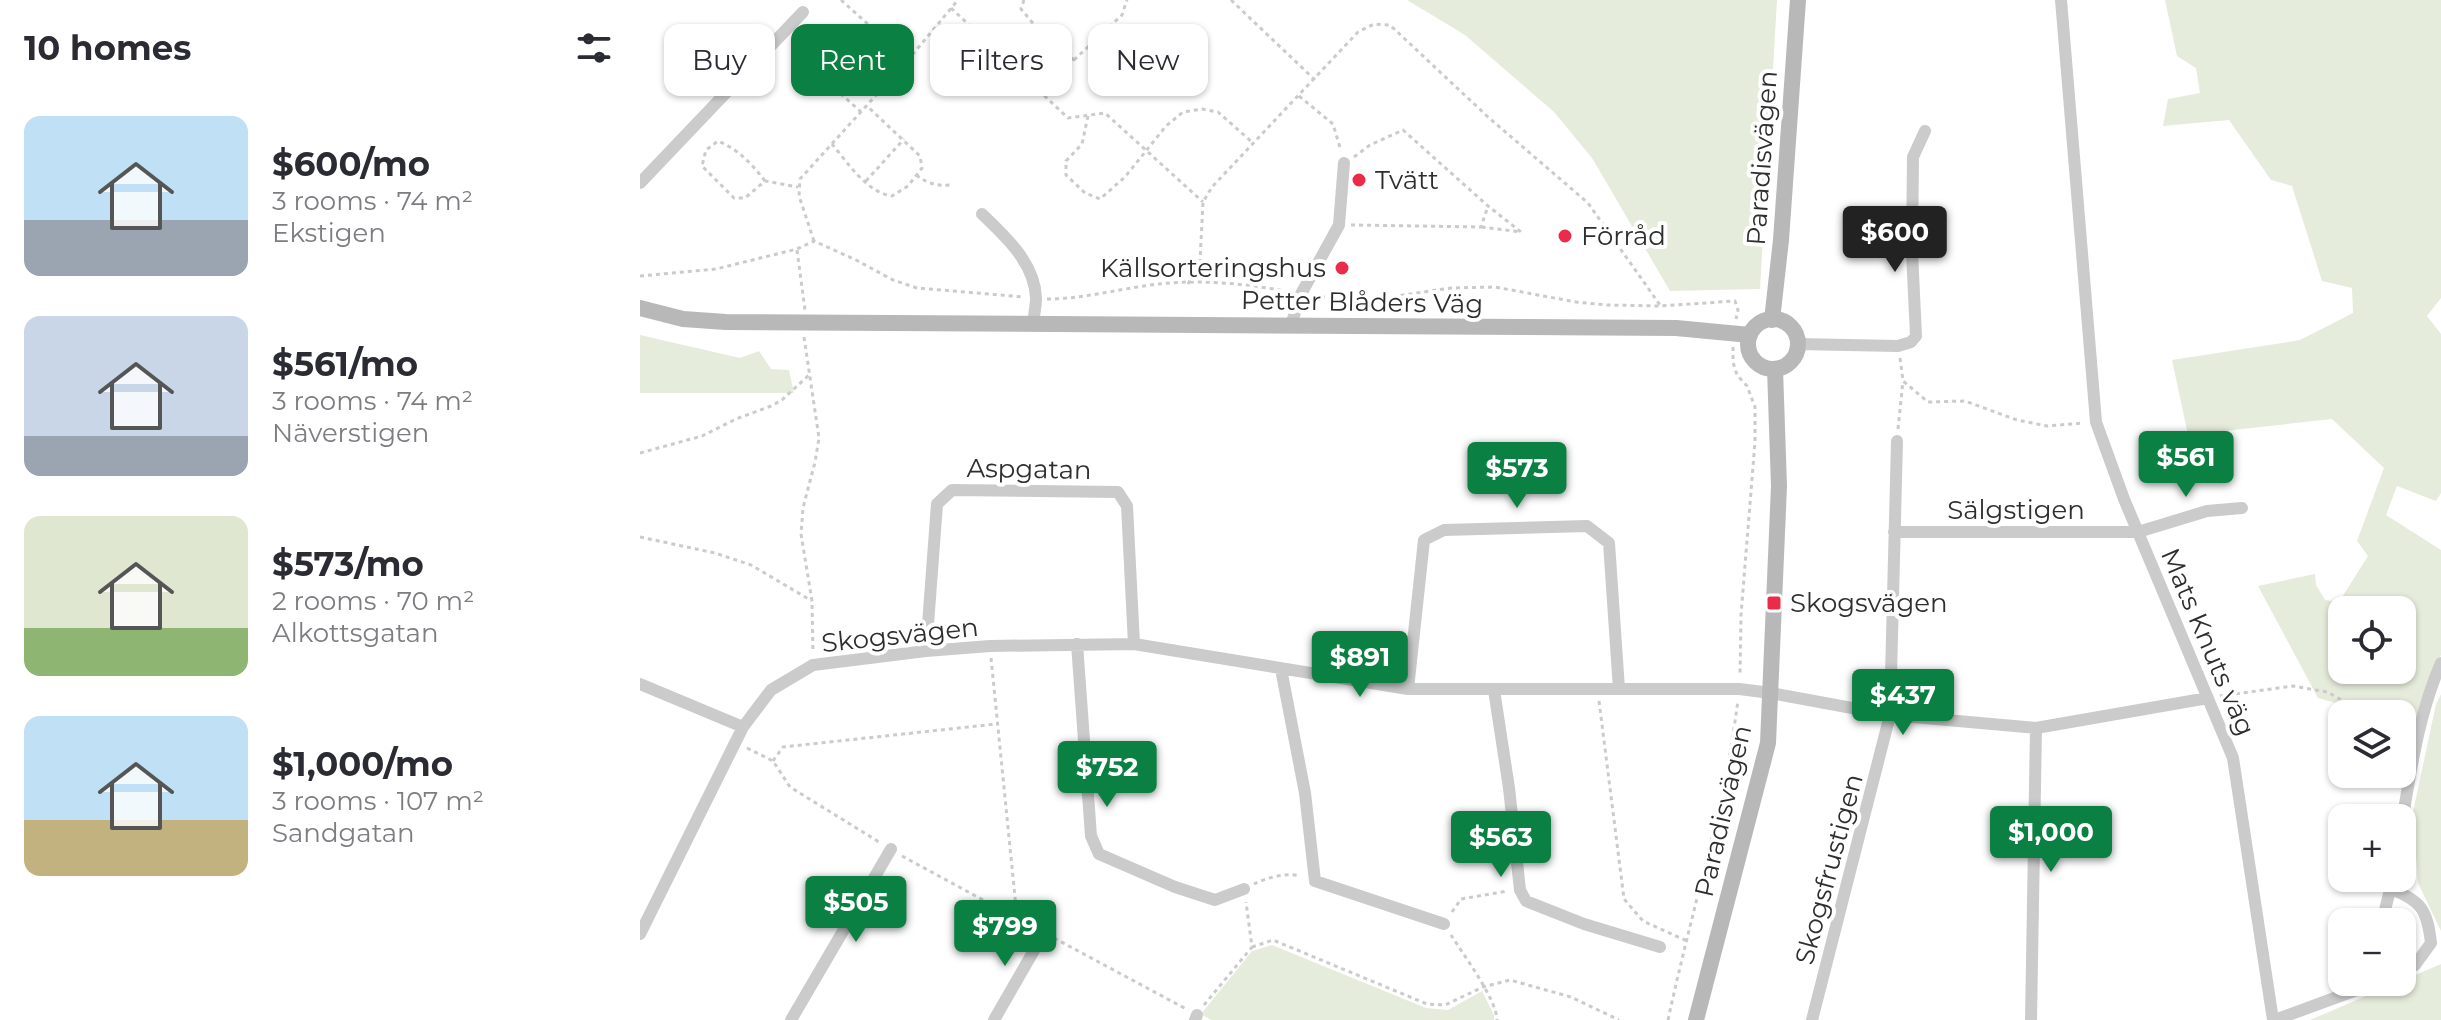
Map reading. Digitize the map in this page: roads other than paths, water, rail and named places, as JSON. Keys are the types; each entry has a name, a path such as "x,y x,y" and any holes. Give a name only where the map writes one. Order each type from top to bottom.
{"street":[{"name":"Paradisvägen","path":"1772,320 1781,240 1798,0"},
{"name":"Mats Knuts väg","path":"2061,0 2096,422 2138,532 2233,758 2274,1020"},
{"path":"640,183 803,12"},
{"path":"1797,344 1898,346 1911,342 1916,336 1912,252 1913,157 1925,131"},
{"path":"1291,325 1301,294 1339,225 1344,163"},
{"path":"982,214 1025,262 1036,298 1033,323"},
{"name":"Petter Blåders Väg","path":"640,308 683,319 726,322 1676,328 1741,335"},
{"path":"1772,320 1780,320 1793,329 1797,344 1793,358 1782,367 1767,369 1753,359 1741,335 1758,324 1772,320"},
{"name":"Paradisvägen","path":"1696,1020 1768,743 1779,486 1775,369"},
{"name":"Skogsfrustigen","path":"1812,1020 1890,715 1897,441"},
{"name":"Aspgatan","path":"926,651 937,504 952,490 1118,492 1127,506 1134,644"},
{"name":"Sälgstigen","path":"1894,532 2138,532 2207,511 2242,508"},
{"path":"1408,689 1424,540 1444,530 1587,526 1609,543 1619,689"},
{"path":"1077,644 1091,836 1099,854 1175,887 1215,900 1244,889"},
{"name":"Skogsvägen","path":"640,934 645,910 743,727 771,690 813,665 990,646 1134,644 1408,689 1739,689 1890,715 2036,728 2208,698"},
{"path":"2405,804 2412,759 2432,684 2441,663"},
{"path":"1281,669 1305,793 1315,881 1444,924"},
{"path":"640,684 743,727"},
{"path":"1494,690 1520,890 1526,901 1584,924 1660,947"},
{"path":"2031,1020 2036,728"},
{"path":"791,1020 891,849"},
{"path":"2405,892 2414,898 2428,917 2431,943 2416,964"},
{"path":"994,1020 1044,933"},
{"path":"2274,1020 2338,996"}],"place":[{"name":"Tvätt","path":"1359,180"},
{"name":"Förråd","path":"1565,236"},
{"name":"Källsorteringshus","path":"1342,268"},
{"name":"Skogsvägen","path":"1774,603"}]}
